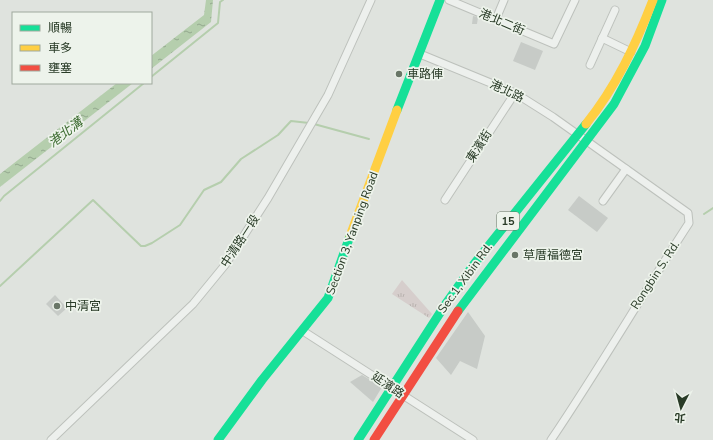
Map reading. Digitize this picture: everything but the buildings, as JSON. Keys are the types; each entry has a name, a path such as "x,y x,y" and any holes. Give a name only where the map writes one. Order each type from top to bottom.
{"main road":[{"name":"Section 3, Yanping Road","path":"218,440 262,380 303,331 328,298 379,156 440,0"},
{"name":"Sec.1, Xibin Rd.","path":"358,440 447,302 474,264 603,103 618,79 653,0"},
{"name":"Sec.1, Xibin Rd.","path":"374,440 464,302 614,104 635,68 662,0"}],"street":[{"name":"中清路一段","path":"51,440 194,304 226,265 268,198 328,95 370,0"},
{"name":"港北二街","path":"449,0 554,44 575,0"},
{"path":"496,20 504,0"},
{"path":"590,65 615,10"},
{"path":"602,38 631,52"},
{"name":"港北路","path":"420,54 515,93 587,141"},
{"name":"東濱街","path":"445,200 515,93"},
{"name":"Rongbin S. Rd.","path":"551,440 587,386 637,303 689,223 688,213 587,141"},
{"path":"603,201 626,169"},
{"name":"延濱路","path":"303,331 473,440"}],"green space":[{"path":"402,280 432,314 429,318 392,294"}],"water":[{"path":"206,0 213,0 211,22 152,68 152,55 204,15"},
{"name":"港北溝","path":"116,84 132,84 0,187 0,174"}],"waterway":[{"path":"152,76 218,23 220,2 223,0"},
{"path":"0,201 4,196 143,84"},
{"path":"0,286 93,200 141,246 152,243 180,225 204,190 221,182 241,159 278,135 291,121 309,123"},
{"path":"314,124 369,139"},
{"path":"704,214 713,208"}],"traffic: fast":[{"path":"397,110 440,0"},
{"path":"458,311 614,104 645,46 662,0"},
{"path":"358,440 447,302 474,264 586,124"},
{"path":"218,440 262,380 328,298 350,236"}],"traffic: slow":[{"path":"586,124 597,110 616,80 640,33 653,0"},
{"path":"350,236 397,110"}],"traffic: jam":[{"path":"374,440 458,311"}],"place":[{"name":"車路俥","path":"399,74"},
{"name":"草厝福德宮","path":"515,255"},
{"name":"中清宮","path":"57,306"}]}
